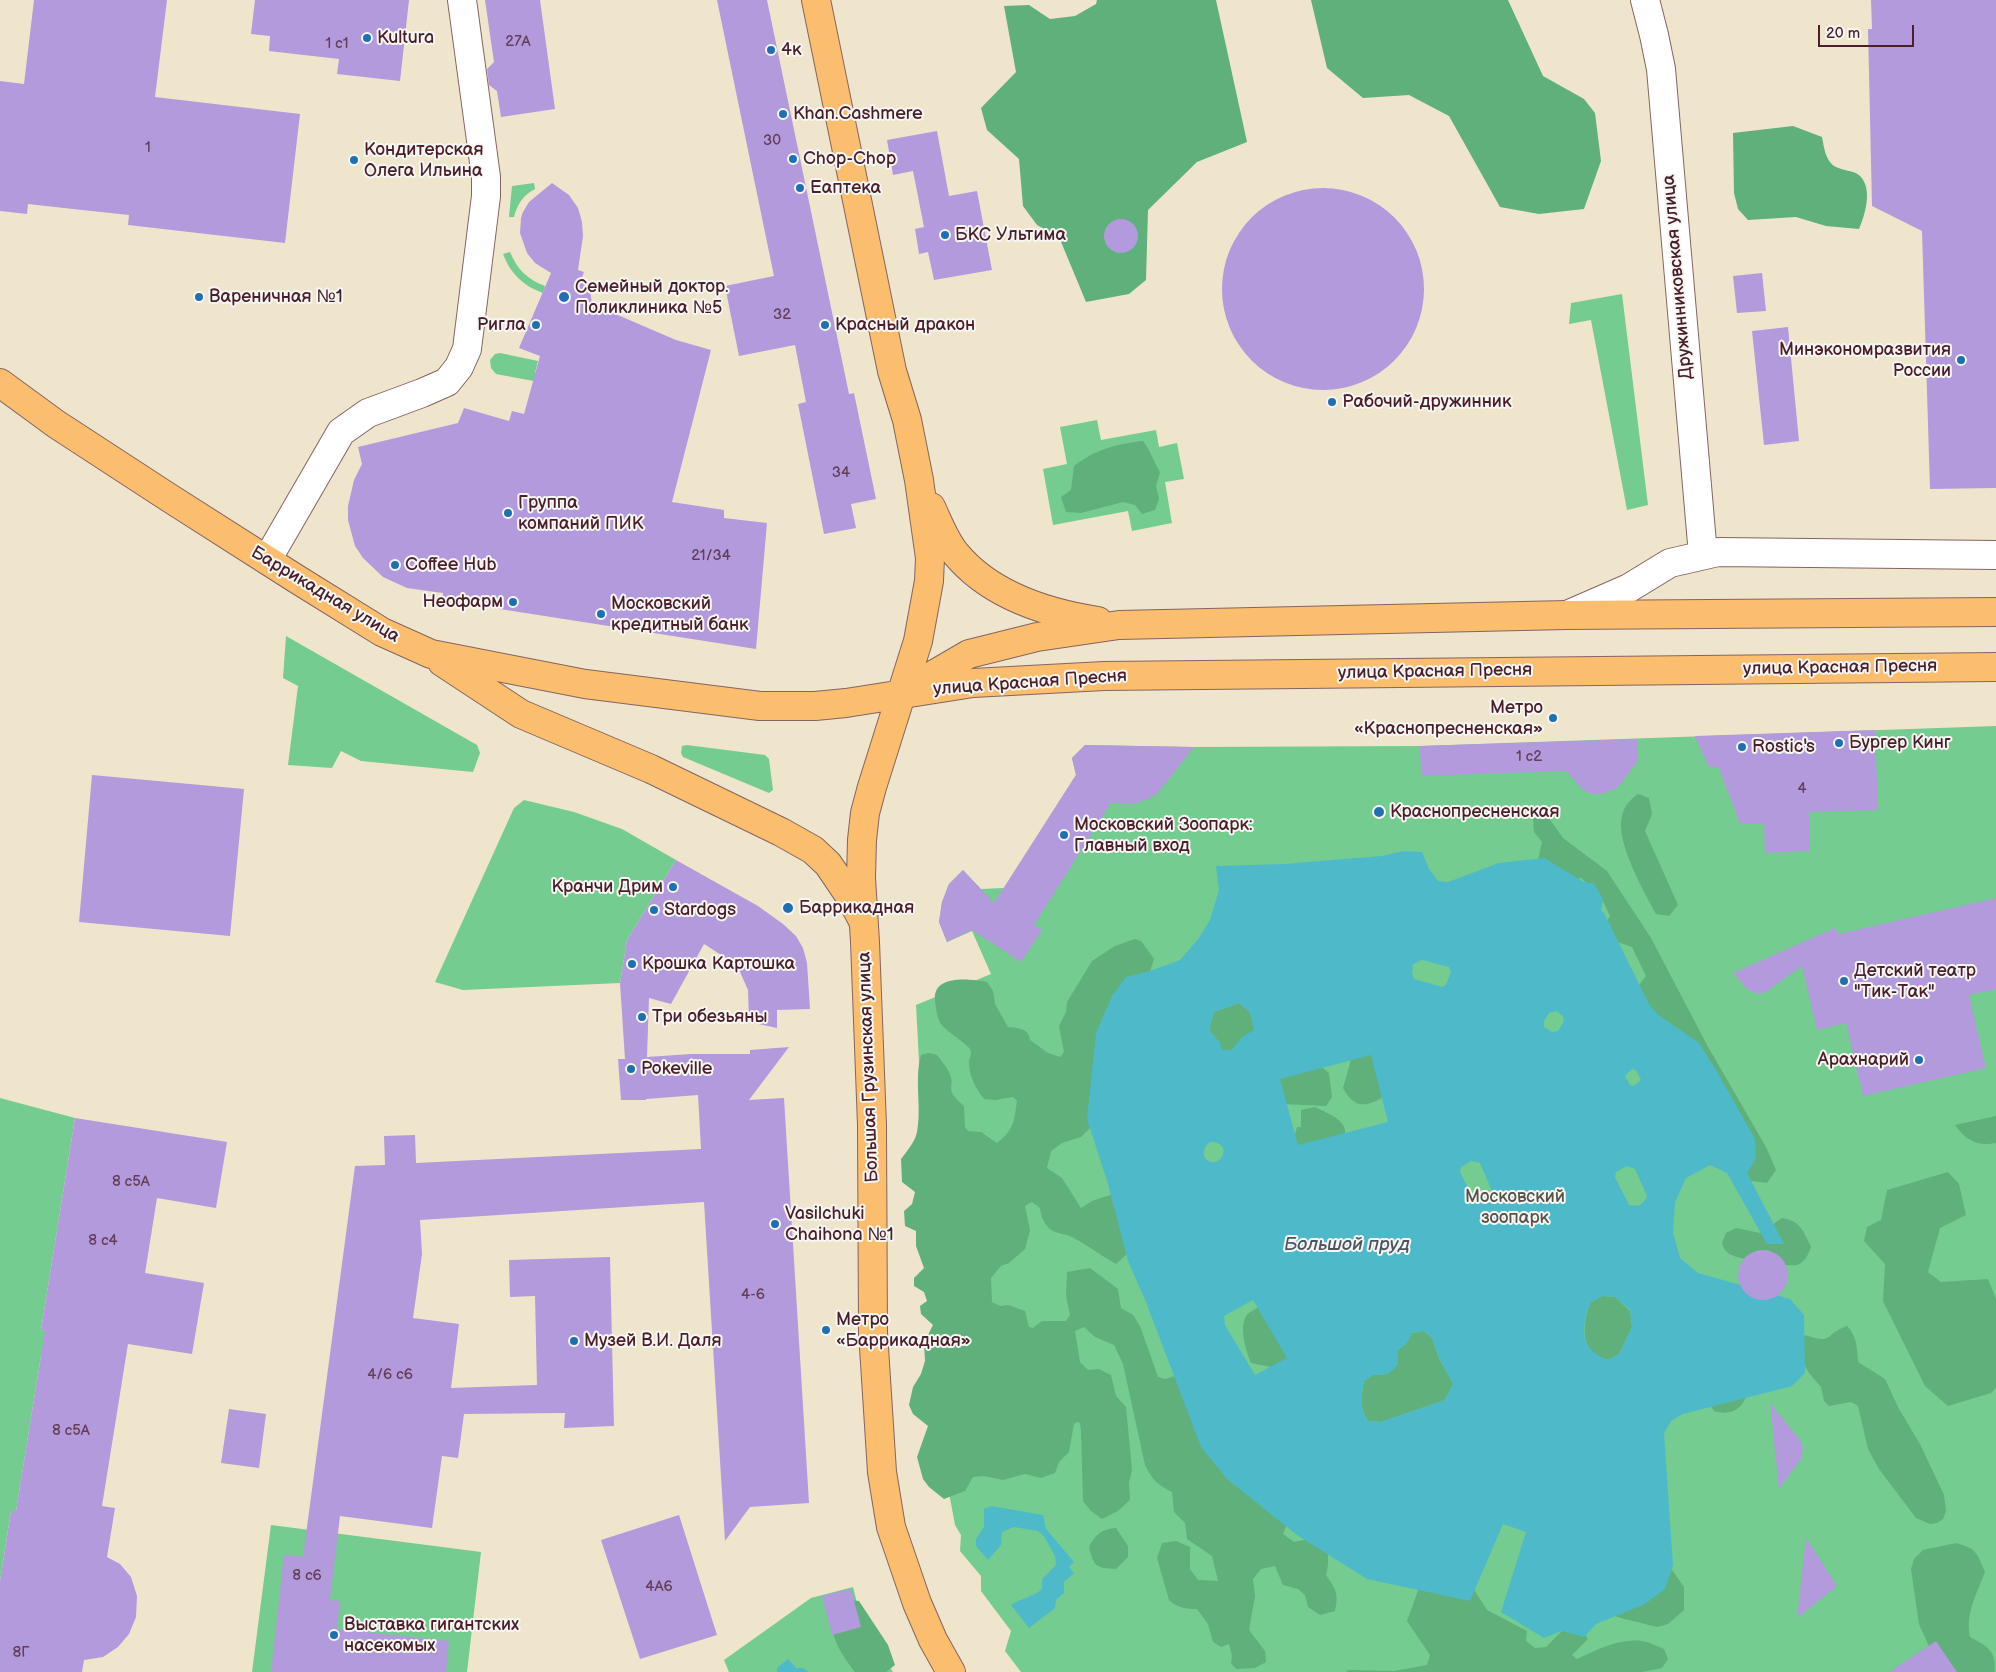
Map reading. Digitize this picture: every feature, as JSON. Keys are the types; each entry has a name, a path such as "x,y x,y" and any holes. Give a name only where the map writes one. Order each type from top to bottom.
{"main road":[{"path":"816,0 892,372 907,420 919,480 938,524 955,553 989,584 1033,607 1072,617 1119,625"},
{"name":"Баррикадная улица","path":"0,383 56,424 267,560 382,632 431,654 585,684 760,706 815,706 902,694"},
{"name":"Большая Грузинская улица","path":"919,480 928,541 929,581 918,642 865,813 862,840 861,878 872,1126 873,1332 882,1472 891,1527 903,1566 926,1625 951,1672"},
{"name":"улица Красная Пресня","path":"902,694 969,654 1037,637 1119,625 1566,615 1996,612"},
{"path":"431,654 520,714 652,769 781,832 813,850 828,864 852,898 864,922"},
{"name":"улица Красная Пресня","path":"902,694 973,683 1104,676 1996,667"}],"street":[{"path":"267,560 341,432 368,413 439,386 454,375 464,359 470,338 486,196 486,177 462,0"},
{"name":"Дружинниковская улица","path":"1645,0 1654,34 1660,69 1703,555"},
{"path":"1566,615 1629,588 1670,563 1718,552 1760,551 1996,556"}],"green space":[{"path":"1097,0 1216,0 1247,142 1197,162 1148,210 1146,280 1129,294 1086,302 1059,237 1037,225 1023,206 1019,159 987,130 981,108 1016,72 1004,6 1029,5 1050,19 1075,16 1096,4"},
{"path":"1311,0 1508,0 1543,76 1584,99 1595,113 1601,161 1584,209 1539,214 1500,207 1449,116 1409,95 1363,98 1327,68"},
{"path":"1793,126 1822,137 1825,153 1831,163 1837,168 1857,174 1864,181 1867,202 1859,229 1826,226 1796,217 1748,220 1738,209 1734,193 1733,133"},
{"path":"534,183 535,189 521,201 514,217 509,217 512,186"},
{"path":"510,252 516,264 524,273 533,281 545,286 543,293 523,283 513,273 503,254"},
{"path":"1622,294 1648,505 1627,510 1591,320 1569,324 1571,303"},
{"path":"500,353 538,361 535,373 546,376 544,383 496,374 491,368 490,360 495,354"},
{"path":"1097,420 1101,440 1156,430 1159,447 1177,443 1184,479 1165,482 1172,523 1132,531 1128,511 1053,525 1043,469 1067,464 1060,427"},
{"path":"1143,441 1160,472 1156,486 1159,499 1155,510 1142,514 1135,505 1123,502 1081,513 1066,512 1061,497 1071,490 1074,466 1090,455 1107,448"},
{"path":"286,636 477,745 480,753 473,772 361,761 341,751 332,768 288,765 298,686 283,678"},
{"name":"Московский зоопарк","path":"1996,726 1996,1672 1021,1672 1005,1651 1011,1631 981,1591 981,1576 960,1551 961,1535 955,1525 944,1466 937,1398 916,1005 991,974 972,931 947,942 939,922 942,902 949,884 963,870 981,889 1004,888 1076,775 1072,758 1085,745 1194,747 1420,746"},
{"path":"687,745 765,755 769,759 773,790 769,793 683,757 681,753 682,746"},
{"path":"1638,794 1649,798 1652,814 1645,831 1678,905 1669,916 1656,914 1632,866 1623,839 1621,826 1624,809"},
{"path":"524,800 574,812 622,829 676,860 627,940 620,983 463,990 435,982 514,808"},
{"path":"1548,817 1563,838 1607,871 1651,938 1707,1045 1766,1147 1776,1170 1767,1183 1751,1181 1710,1100 1634,991 1646,976 1632,947 1612,940 1603,928 1610,916 1599,893 1581,878 1565,882 1538,860 1542,842 1534,832 1533,818"},
{"path":"1135,939 1141,941 1154,959 1105,1113 1081,1137 1062,1143 1051,1151 1047,1168 1062,1178 1081,1208 1092,1201 1113,1194 1150,1233 1116,1264 1084,1243 1053,1231 1044,1221 1040,1208 1032,1202 1025,1206 1030,1230 1025,1249 1009,1263 1001,1266 991,1278 992,1302 1000,1306 1008,1305 1025,1311 1029,1327 1033,1328 1042,1321 1066,1321 1070,1315 1066,1296 1067,1272 1090,1268 1118,1289 1121,1308 1133,1315 1140,1326 1158,1377 1165,1379 1178,1375 1287,1524 1283,1534 1294,1542 1314,1538 1328,1547 1326,1575 1336,1592 1335,1611 1320,1615 1308,1607 1305,1595 1298,1589 1283,1585 1275,1566 1261,1569 1253,1579 1255,1596 1249,1630 1265,1651 1266,1662 1255,1668 1236,1669 1231,1663 1232,1656 1229,1644 1221,1647 1213,1642 1208,1624 1197,1609 1182,1608 1169,1600 1157,1558 1162,1543 1176,1541 1190,1547 1190,1569 1198,1580 1218,1581 1212,1556 1187,1539 1185,1523 1174,1512 1172,1492 1155,1481 1145,1465 1123,1364 1114,1345 1095,1337 1084,1327 1075,1331 1080,1362 1088,1370 1099,1369 1111,1375 1116,1396 1126,1407 1132,1470 1129,1483 1130,1500 1118,1511 1102,1519 1091,1511 1083,1501 1081,1431 1080,1423 1077,1422 1074,1424 1069,1452 1059,1462 1055,1473 1041,1478 1025,1474 1003,1480 984,1476 973,1477 965,1491 944,1499 929,1487 923,1479 917,1457 928,1426 913,1414 909,1405 913,1387 921,1374 925,1361 924,1343 933,1325 921,1314 920,1306 927,1301 924,1292 914,1286 914,1278 924,1268 916,1246 916,1231 905,1226 904,1211 912,1204 915,1192 902,1182 901,1159 913,1143 917,1132 919,1113 918,1074 921,1055 929,1053 937,1055 949,1072 952,1092 964,1106 965,1127 968,1131 981,1132 997,1143 1007,1134 1012,1125 1017,1101 1013,1097 995,1100 984,1099 970,1073 970,1049 940,1022 935,1001 936,992 939,986 954,980 987,982 993,991 995,1004 1008,1027 1019,1028 1025,1031 1028,1033 1030,1040 1048,1053 1060,1057 1064,1052 1059,1026 1066,1012 1067,1002 1092,961 1115,946"},
{"path":"1239,1003 1250,1012 1255,1030 1232,1050 1221,1050 1220,1043 1209,1030 1214,1012"},
{"path":"1377,1040 1383,1097 1371,1103 1356,1103 1347,1095 1343,1088 1353,1053"},
{"path":"1308,1055 1329,1073 1332,1097 1326,1106 1281,1104 1269,1063"},
{"path":"0,1098 75,1118 41,1330 52,1332 41,1356 16,1511 11,1511 0,1581"},
{"path":"1315,1107 1332,1115 1345,1128 1343,1140 1329,1156 1292,1146 1297,1127 1301,1127 1301,1110"},
{"path":"1996,1116 1996,1143 1983,1144 1972,1141 1963,1135 1955,1125"},
{"path":"1948,1172 1959,1184 1966,1215 1940,1228 1928,1272 1941,1282 1988,1279 1996,1299 1996,1388 1991,1393 1948,1406 1925,1386 1883,1301 1885,1264 1864,1241 1867,1227 1881,1220 1887,1190"},
{"path":"1782,1218 1788,1219 1801,1228 1811,1247 1806,1258 1800,1264 1783,1265 1751,1260 1733,1256 1724,1248 1722,1243 1726,1233 1736,1228 1760,1233"},
{"path":"1602,1296 1615,1297 1630,1311 1632,1327 1619,1354 1608,1360 1593,1353 1586,1342 1585,1336 1585,1322 1590,1303"},
{"path":"1271,1302 1314,1345 1271,1367 1251,1363 1245,1345 1243,1330 1245,1318 1249,1313"},
{"path":"1847,1326 1855,1338 1858,1362 1885,1379 1899,1409 1920,1444 1944,1495 1946,1511 1943,1519 1937,1523 1930,1524 1916,1518 1879,1469 1868,1449 1858,1406 1851,1402 1829,1406 1824,1401 1821,1387 1809,1373 1798,1354 1805,1335 1825,1339"},
{"path":"1424,1331 1432,1338 1439,1358 1453,1384 1445,1400 1381,1422 1368,1421 1363,1411 1362,1402 1364,1381 1373,1375 1388,1374 1398,1350 1406,1344 1412,1333"},
{"path":"1747,1388 1741,1405 1727,1413 1714,1411 1706,1399"},
{"path":"271,1525 481,1552 467,1672 252,1672"},
{"path":"1116,1528 1128,1546 1128,1557 1116,1569 1100,1567 1094,1562 1089,1547 1099,1533"},
{"path":"1956,1543 1968,1547 1975,1552 1985,1572 1970,1612 1969,1628 1970,1637 1986,1646 1992,1654 1995,1672 1928,1672 1932,1653 1919,1624 1911,1569 1914,1559 1923,1550"},
{"path":"1665,1560 1684,1587 1684,1610 1668,1624 1657,1627 1617,1617 1608,1609"},
{"path":"1463,1572 1487,1610 1527,1631 1526,1641 1535,1648 1546,1647 1562,1631 1582,1631 1588,1639 1572,1655 1577,1659 1608,1645 1625,1641 1642,1641 1664,1649 1668,1659 1662,1668 1642,1672 1346,1672 1348,1670 1394,1671 1427,1665 1430,1655 1407,1621 1423,1577"},
{"path":"853,1587 863,1626 893,1672 729,1672 724,1660 811,1598"},
{"path":"848,1600 859,1601 888,1645 895,1665 886,1672 855,1672 840,1650 832,1628 831,1609"}],"water":[{"name":"Большой пруд","path":"1403,851 1422,852 1429,869 1438,881 1448,882 1499,863 1544,858 1582,881 1594,884 1603,899 1601,910 1649,1004 1657,1014 1699,1043 1755,1139 1756,1158 1747,1173 1784,1244 1767,1244 1727,1173 1710,1165 1686,1178 1675,1202 1673,1232 1680,1258 1698,1273 1790,1299 1804,1315 1805,1373 1792,1386 1683,1414 1671,1421 1664,1433 1673,1565 1665,1589 1645,1604 1596,1624 1584,1637 1562,1631 1544,1638 1501,1612 1526,1532 1503,1524 1470,1601 1367,1579 1297,1535 1227,1479 1201,1447 1146,1302 1128,1261 1108,1184 1087,1119 1096,1033 1112,996 1126,977 1180,960 1199,938 1210,920 1219,890 1216,866 1284,864 1382,856","holes":["1422,960 1449,967 1451,972 1446,985 1442,987 1414,979 1412,973 1413,964","1239,1003 1250,1012 1254,1030 1242,1037 1232,1050 1222,1050 1220,1043 1209,1030 1214,1012","1556,1011 1563,1016 1564,1021 1558,1031 1552,1032 1544,1027 1544,1021 1549,1013","1371,1055 1388,1122 1298,1145 1280,1079","1632,1069 1636,1070 1641,1080 1634,1086 1630,1085 1625,1076","1210,1142 1218,1143 1222,1146 1223,1155 1216,1162 1212,1162 1205,1158 1205,1148","1471,1161 1480,1163 1492,1191 1489,1198 1482,1201 1474,1200 1460,1172 1461,1167","1627,1166 1635,1169 1647,1196 1640,1205 1629,1205 1615,1177 1616,1172","1602,1296 1615,1297 1630,1310 1632,1327 1619,1354 1608,1360 1592,1350 1587,1344 1584,1330 1590,1303","1253,1300 1287,1358 1255,1375 1225,1325 1224,1316","1424,1331 1432,1338 1439,1358 1453,1384 1445,1400 1381,1422 1368,1421 1363,1411 1362,1402 1364,1381 1373,1375 1388,1374 1398,1365 1398,1350 1406,1344 1412,1333"]},
{"path":"991,1506 1043,1515 1046,1529 1074,1562 1069,1567 1074,1573 1064,1582 1064,1593 1056,1600 1055,1608 1029,1628 1011,1605 1042,1589 1042,1579 1056,1565 1055,1556 1043,1535 1038,1531 1014,1527 1002,1532 1001,1545 988,1560 976,1546 976,1539 984,1527 984,1509"},
{"path":"788,1659 796,1668 803,1668 808,1672 777,1672 777,1668"}],"building":[{"path":"34,0 167,0 155,97 300,114 285,243 128,225 129,215 28,204 27,214 0,211 0,81 24,84"},
{"path":"255,0 409,0 400,81 337,74 339,59 269,51 270,36 251,34"},
{"path":"485,0 540,0 555,109 501,117 497,91 489,85 487,69 494,62"},
{"path":"717,0 767,0 849,394 854,393 876,499 851,504 856,528 824,534 798,404 806,402 795,345 739,356 725,286 774,276"},
{"name":"Минэкономразвития России","path":"1871,0 1996,0 1996,488 1930,489 1922,231 1872,206 1868,29 1872,29"},
{"path":"937,131 949,196 977,191 992,270 934,280 928,252 919,254 915,229 924,227 913,171 893,175 887,140"},
{"path":"552,183 569,195 578,208 583,236 578,270 584,272 582,277 589,283 592,304 676,340 711,350 672,502 724,510 724,518 767,523 756,649 442,600 443,593 407,588 383,577 363,558 355,546 348,520 348,506 354,480 362,464 358,447 458,423 464,408 509,421 512,411 524,414 540,356 519,348 551,273 535,263 527,253 520,233 521,218 529,202"},
{"path":"1333,188 1362,195 1395,217 1417,250 1423,269 1423,309 1417,328 1395,361 1362,383 1343,389 1313,390 1284,383 1251,361 1229,328 1223,309 1222,279 1229,250 1251,217 1284,195 1303,189"},
{"path":"1121,219 1128,220 1133,224 1137,229 1137,243 1133,248 1128,252 1121,253 1114,252 1109,248 1105,243 1104,236 1105,229 1109,224 1114,220"},
{"path":"1762,273 1766,311 1737,313 1733,276"},
{"path":"1788,327 1799,441 1764,445 1752,331"},
{"path":"1875,730 1878,810 1809,812 1810,851 1765,853 1764,824 1740,824 1719,768 1708,766 1695,736"},
{"path":"1638,739 1638,761 1619,786 1611,791 1600,794 1591,794 1582,789 1566,771 1421,776 1420,746"},
{"path":"1085,745 1194,747 1157,794 1135,803 1111,803 1034,925 1042,930 1021,962 972,930 947,942 939,922 942,902 949,884 963,870 994,903 1076,775 1072,758"},
{"path":"92,775 244,789 230,936 79,922"},
{"path":"676,860 758,906 783,924 796,936 803,948 807,963 810,1009 777,1010 777,1028 749,1022 748,990 737,965 704,944 671,1004 649,998 647,1057 691,1054 750,1054 750,1050 789,1047 749,1100 784,1098 809,1503 750,1507 725,1541 704,1202 420,1220 422,1254 413,1318 459,1324 451,1388 537,1385 535,1296 510,1297 509,1260 610,1257 614,1426 564,1428 565,1413 464,1414 458,1458 442,1456 432,1528 340,1516 330,1600 340,1601 337,1629 449,1641 446,1672 271,1672 284,1555 303,1557 355,1166 385,1165 384,1136 415,1135 416,1163 701,1149 698,1095 646,1100 621,1100 618,1059 625,1059 620,983 627,940"},
{"path":"1996,898 1996,989 1969,995 1986,1068 1863,1096 1846,1023 1817,1030 1802,966 1766,992 1757,994 1747,989 1733,973 1835,928 1839,934"},
{"path":"75,1118 227,1142 216,1208 157,1198 145,1273 204,1283 192,1354 128,1344 102,1506 115,1508 107,1557 120,1564 131,1577 137,1596 136,1617 129,1634 118,1647 103,1657 84,1660 82,1672 0,1672 0,1581 11,1511 16,1511 45,1331 41,1330"},
{"path":"1763,1250 1773,1252 1781,1257 1786,1265 1788,1275 1786,1285 1781,1293 1773,1298 1763,1300 1753,1298 1745,1293 1740,1285 1738,1275 1740,1265 1745,1257 1753,1252"},
{"path":"1770,1403 1800,1440 1803,1449 1801,1459 1779,1489"},
{"path":"229,1409 266,1414 259,1468 221,1463"},
{"path":"679,1515 717,1635 640,1659 601,1540"},
{"path":"1806,1538 1837,1586 1797,1618"},
{"path":"851,1589 861,1627 832,1635 822,1596"},
{"path":"1936,1641 1957,1672 1889,1672"}],"place":[{"name":"Kultura","path":"367,38"},
{"name":"4к","path":"771,50"},
{"name":"Khan.Cashmere","path":"783,114"},
{"name":"Chop-Chop","path":"793,159"},
{"name":"Кондитерская Олега Ильина","path":"354,160"},
{"name":"Еаптека","path":"800,188"},
{"name":"БКС Ультима","path":"945,235"},
{"name":"Вареничная №1","path":"199,297"},
{"name":"Семейный доктор. Поликлиника №5","path":"564,297"},
{"name":"Ригла","path":"536,325"},
{"name":"Красный дракон","path":"825,325"},
{"name":"Минэкономразвития России","path":"1961,360"},
{"name":"Рабочий-дружинник","path":"1332,402"},
{"name":"Группа компаний ПИК","path":"508,513"},
{"name":"Coffee Hub","path":"395,565"},
{"name":"Неофарм","path":"513,602"},
{"name":"Московский кредитный банк","path":"601,614"},
{"name":"Метро «Краснопресненская»","path":"1553,718"},
{"name":"Бургер Кинг","path":"1839,743"},
{"name":"Rostic's","path":"1742,747"},
{"name":"Краснопресненская","path":"1379,812"},
{"name":"Московский Зоопарк: Главный вход","path":"1064,835"},
{"name":"Кранчи Дрим","path":"673,887"},
{"name":"Баррикадная","path":"788,908"},
{"name":"Stardogs","path":"654,910"},
{"name":"Крошка Картошка","path":"632,964"},
{"name":"Детский театр \"Тик-Так\"","path":"1844,981"},
{"name":"Три обезьяны","path":"642,1017"},
{"name":"Арахнарий","path":"1919,1060"},
{"name":"Pokeville","path":"631,1069"},
{"name":"Vasilchuki Chaihona №1","path":"775,1224"},
{"name":"Метро «Баррикадная»","path":"826,1330"},
{"name":"Музей В.И. Даля","path":"574,1341"},
{"name":"Выставка гигантских насекомых","path":"334,1635"}]}
